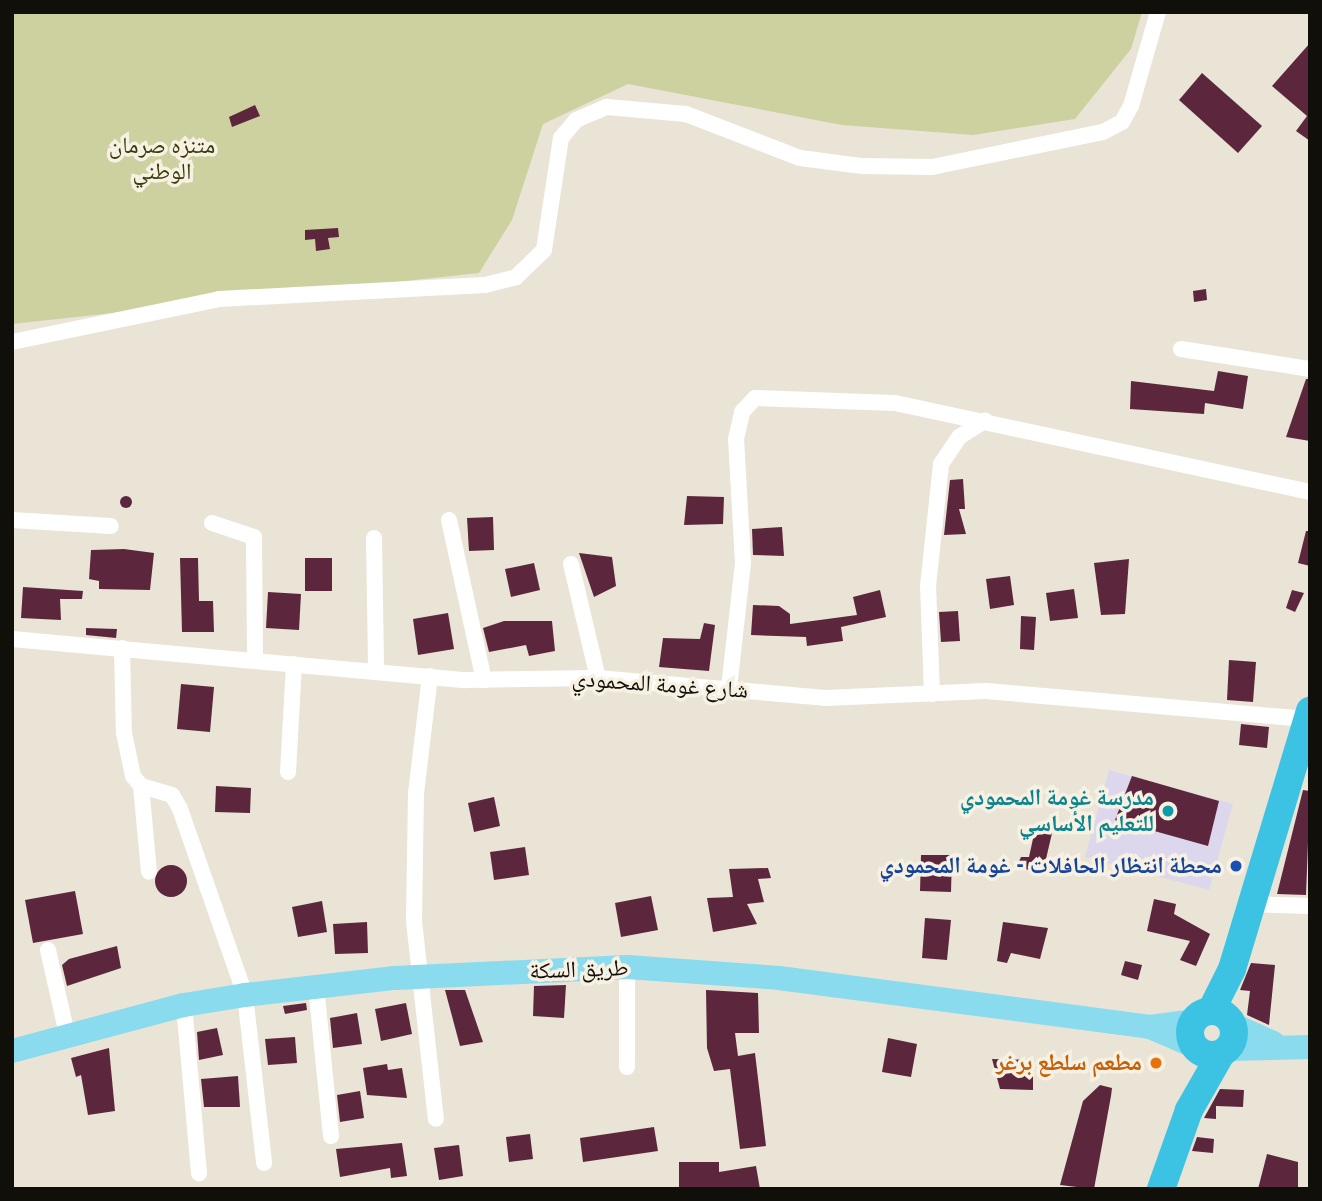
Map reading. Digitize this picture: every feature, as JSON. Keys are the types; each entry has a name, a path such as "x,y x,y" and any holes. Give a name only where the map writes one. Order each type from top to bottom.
{"highway":[{"path":"1161,1189 1213,1034 1308,715"}],"main road":[{"name":"طريق السكة","path":"12,1051 67,1034 184,1005 245,995 419,976 627,967 779,978 1213,1034"},
{"path":"1213,1034 1310,1047"}],"street":[{"path":"12,342 219,299 485,285 516,277 544,250 561,138 576,120 607,107 686,114 800,158 862,166 932,167 1103,132 1122,122 1131,106 1158,12"},
{"path":"1181,349 1310,369"},
{"path":"729,688 743,563 736,439 751,400 769,395 895,402 1310,492"},
{"path":"932,694 928,586 941,464 959,437 985,421"},
{"path":"12,520 111,526"},
{"path":"449,520 484,680"},
{"path":"212,523 254,537 255,660"},
{"path":"374,538 376,669"},
{"path":"570,564 598,678"},
{"name":"شارع غومة المحمودي","path":"12,639 484,680 598,678 825,698 986,691 1308,715"},
{"path":"122,648 124,733 141,786 149,872"},
{"path":"288,772 294,664"},
{"path":"430,676 416,793 419,976 436,1119"},
{"path":"141,786 172,795 180,809 245,995 264,1163"},
{"path":"1251,904 1310,906"},
{"path":"48,950 67,1034"},
{"path":"626,1067 627,967"},
{"path":"316,986 331,1136"},
{"path":"184,1005 199,1174"}],"shaded area":[{"path":"1109,770 1233,804 1209,890 1085,857"}],"green space":[{"name":"متنزه صرمان الوطني","path":"12,12 1142,12 1131,49 1075,119 973,135 842,125 628,84 543,124 512,220 479,273 12,324"}],"building":[{"path":"1310,43 1310,141 1296,131 1307,116 1272,86"},
{"path":"1202,73 1262,126 1238,153 1179,100"},
{"path":"255,105 260,116 232,127 229,117"},
{"path":"338,228 339,237 328,238 330,249 316,251 315,239 305,240 305,230"},
{"path":"1206,289 1207,300 1194,302 1193,291"},
{"path":"1218,371 1248,376 1243,409 1205,403 1204,414 1130,409 1131,381 1214,391"},
{"path":"1306,379 1310,379 1310,441 1286,437"},
{"path":"963,479 965,509 959,509 966,534 944,535 950,480"},
{"path":"126,496 132,502 126,508 120,502"},
{"path":"687,496 724,497 723,524 684,525"},
{"path":"493,517 494,550 469,551 467,518"},
{"path":"782,527 784,556 753,555 752,529"},
{"path":"1306,531 1310,531 1310,566 1298,563"},
{"path":"124,549 154,553 150,590 99,589 99,581 89,579 91,550"},
{"path":"579,553 612,557 616,586 594,597"},
{"path":"180,558 198,558 199,601 213,601 214,632 182,632"},
{"path":"305,558 332,558 332,591 305,591"},
{"path":"1129,559 1125,614 1101,615 1094,563"},
{"path":"534,563 540,590 511,597 505,569"},
{"path":"1010,576 1014,605 990,609 986,579"},
{"path":"23,587 83,591 82,599 60,599 61,620 21,618"},
{"path":"1074,589 1078,618 1050,621 1046,593"},
{"path":"880,590 886,617 841,627 843,641 807,646 806,637 751,635 753,605 779,606 790,614 790,624 857,615 853,597"},
{"path":"1292,590 1304,593 1295,612 1286,608"},
{"path":"268,592 301,594 299,630 266,628"},
{"path":"958,611 960,641 941,642 939,612"},
{"path":"448,613 454,649 418,655 413,619"},
{"path":"1021,616 1036,617 1034,650 1020,649"},
{"path":"504,621 552,621 555,651 529,656 526,645 489,652 483,628"},
{"path":"704,623 715,625 709,671 659,667 663,638 700,639"},
{"path":"86,628 117,629 116,638 86,635"},
{"path":"1229,660 1256,662 1253,702 1227,700"},
{"path":"181,684 214,687 210,732 177,729"},
{"path":"1241,724 1269,727 1267,748 1239,745"},
{"name":"مدرسة غومة المحمودي للتعليم الأساسي","path":"1132,776 1219,801 1208,846 1115,820"},
{"path":"216,786 251,788 250,813 215,812"},
{"path":"1303,790 1310,791 1306,895 1277,894"},
{"path":"494,797 500,826 474,832 468,803"},
{"path":"1036,825 1053,829 1046,859 1053,859 1053,873 1016,868 1021,857 1029,857"},
{"path":"525,847 529,875 494,880 490,852"},
{"path":"921,855 952,855 951,892 920,891"},
{"path":"171,865 182,870 187,881 182,892 171,897 160,892 155,881 160,870"},
{"path":"768,868 771,878 758,879 764,902 747,904 757,924 713,932 707,898 733,897 729,869"},
{"path":"75,891 83,934 33,943 25,900"},
{"path":"651,896 658,930 621,937 615,903"},
{"path":"1154,899 1176,904 1174,914 1210,934 1196,966 1180,960 1190,941 1147,931"},
{"path":"322,901 327,932 298,937 292,907"},
{"path":"925,918 951,920 947,960 922,958"},
{"path":"367,922 368,953 335,954 333,924"},
{"path":"1003,922 1048,928 1040,959 1011,953 1007,963 997,961"},
{"path":"117,946 121,968 67,986 62,965 69,959"},
{"path":"1125,961 1142,965 1138,980 1121,975"},
{"path":"1251,963 1275,965 1269,1025 1247,1015 1250,991 1240,990"},
{"path":"566,985 564,1018 533,1016 534,986"},
{"path":"445,990 465,990 483,1042 460,1046"},
{"path":"706,990 758,993 759,1033 735,1033 738,1056 755,1053 766,1146 740,1149 730,1069 714,1071 707,1048"},
{"path":"306,1003 307,1010 285,1014 283,1006"},
{"path":"406,1003 412,1034 381,1041 375,1009"},
{"path":"357,1013 362,1044 333,1048 330,1018"},
{"path":"217,1028 223,1055 199,1060 197,1032"},
{"path":"295,1037 297,1063 268,1065 265,1039"},
{"path":"888,1038 917,1044 911,1077 882,1072"},
{"path":"109,1048 115,1111 88,1115 81,1075 76,1077 71,1058"},
{"path":"992,1059 1033,1060 1033,1090 1000,1089"},
{"path":"387,1064 388,1070 402,1068 407,1098 367,1095 363,1068"},
{"path":"238,1076 240,1107 204,1107 201,1079"},
{"path":"1100,1085 1112,1088 1094,1189 1060,1185 1083,1101"},
{"path":"1220,1089 1244,1090 1243,1107 1216,1106 1216,1119 1204,1118"},
{"path":"360,1091 364,1118 340,1122 337,1095"},
{"path":"654,1127 658,1151 583,1162 580,1138"},
{"path":"530,1134 533,1159 509,1162 506,1137"},
{"path":"1197,1137 1214,1139 1213,1153 1192,1151"},
{"path":"402,1143 407,1176 391,1178 390,1168 340,1177 336,1149"},
{"path":"459,1145 463,1176 439,1180 434,1148"},
{"path":"1267,1154 1298,1162 1298,1189 1258,1189"},
{"path":"679,1162 719,1162 719,1172 756,1166 760,1189 679,1188"}],"place":[{"name":"مدرسة غومة المحمودي للتعليم الأساسي","path":"1168,811"},
{"name":"محطة انتظار الحافلات - غومة المحمودي","path":"1236,866"},
{"name":"مطعم سلطع برغر","path":"1156,1063"}]}
